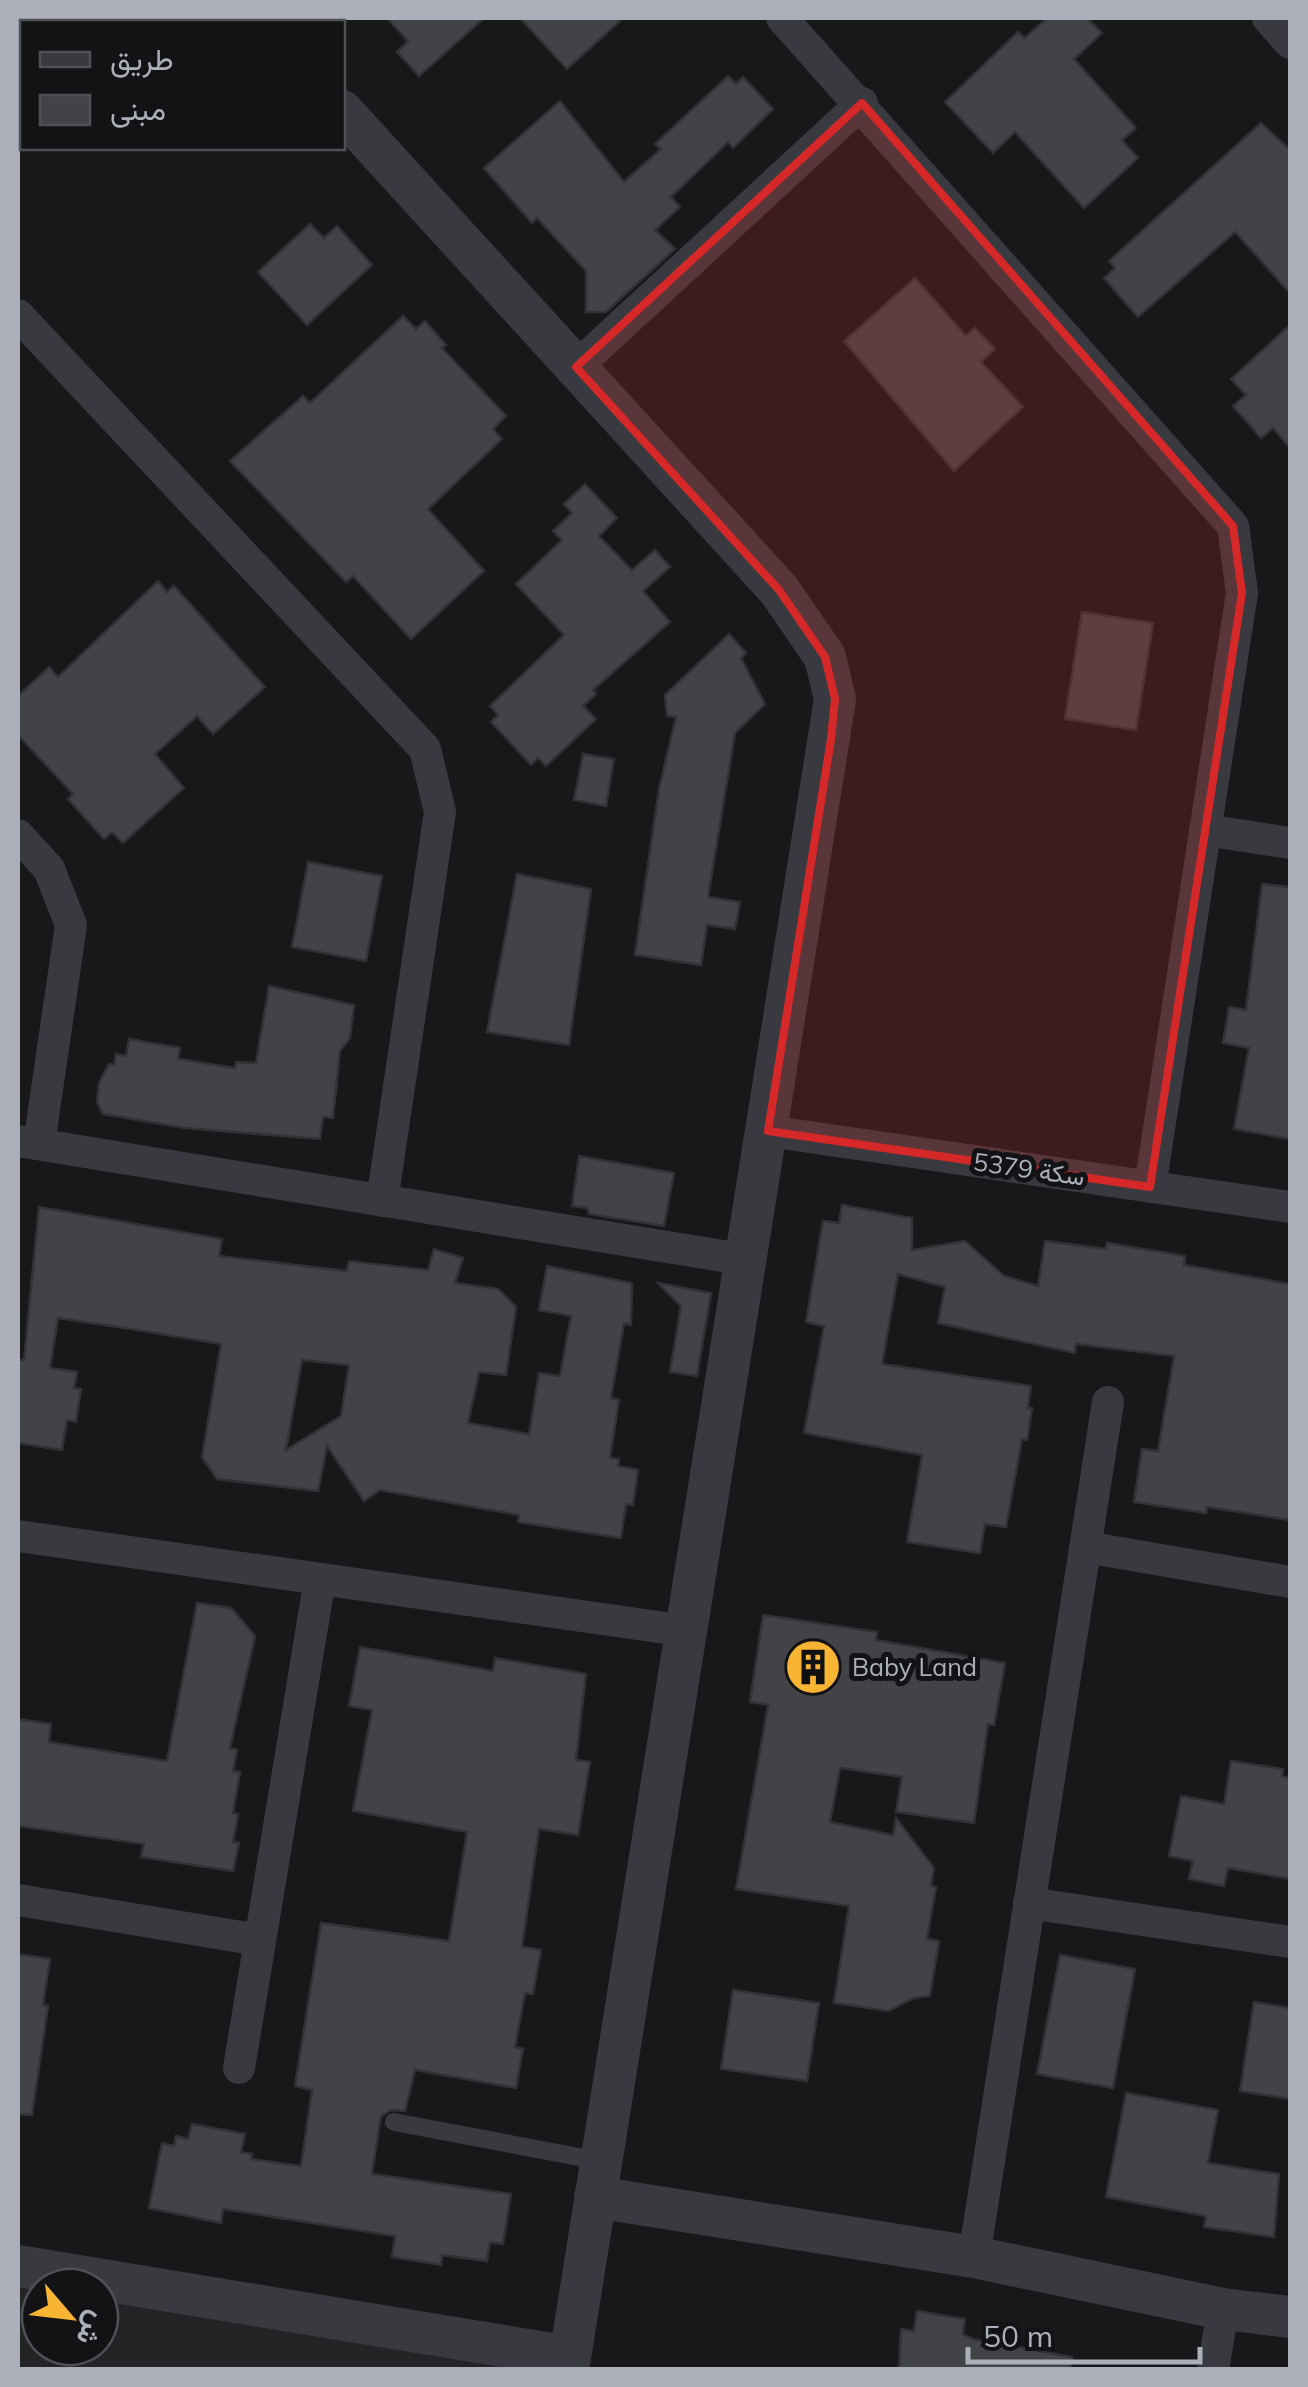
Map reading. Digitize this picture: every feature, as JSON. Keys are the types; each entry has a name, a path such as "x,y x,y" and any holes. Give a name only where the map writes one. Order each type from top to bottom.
{"street":[{"path":"782,18 862,103 1234,526 1242,592 1150,1187"},
{"path":"1268,18 1290,43"},
{"path":"576,368 862,103"},
{"path":"18,2266 568,2363 831,739 835,699 825,657 779,590 345,114"},
{"path":"18,316 426,748 440,812 382,1201"},
{"path":"1205,830 1290,842"},
{"path":"18,836 49,869 72,926 28,1143 747,1260"},
{"name":"سكة 5379","path":"768,1130 1290,1207"},
{"path":"974,2257 1108,1402"},
{"path":"18,1536 687,1631"},
{"path":"1085,1547 1290,1582"},
{"path":"239,2068 320,1578"},
{"path":"18,1900 259,1940"},
{"path":"1030,1902 1290,1942"},
{"path":"598,2179 1223,2309 1290,2317"},
{"path":"1213,2370 1223,2309"}],"lane":[{"path":"394,2122 598,2179"}],"highlighted area":[{"path":"862,103 1233,526 1242,593 1150,1187 768,1131 831,739 835,699 825,657 779,590 576,367"}],"shaded area":[{"path":"18,2266 23,2267 20,2267 20,2367 120,2367 120,2285 568,2369 18,2369"}],"building":[{"path":"387,18 484,18 419,76 397,52 408,41"},
{"path":"520,18 623,18 567,69"},
{"path":"1047,18 1087,18 1102,33 1074,59 1136,128 1122,140 1138,158 1084,208 1015,132 993,153 945,102 1018,32 1025,38"},
{"path":"728,76 736,84 743,77 773,109 733,148 728,142 671,197 680,207 655,230 675,249 606,312 586,312 586,271 537,218 532,223 484,168 560,101 624,182 661,149 655,144"},
{"path":"1261,123 1290,150 1290,293 1235,232 1138,317 1104,278 1115,268 1109,261"},
{"path":"310,224 324,238 337,226 372,265 307,325 258,272"},
{"path":"915,278 966,336 975,328 995,349 981,362 1023,407 954,471 844,341"},
{"path":"403,316 416,329 425,321 446,345 442,348 506,416 493,429 502,439 428,509 484,571 411,639 353,576 346,582 230,461 303,396 310,403"},
{"path":"1290,325 1290,448 1273,428 1261,438 1233,406 1246,395 1231,379"},
{"path":"585,484 617,518 599,536 632,570 655,550 670,567 643,591 670,622 593,690 596,694 583,706 596,719 546,766 538,758 531,765 491,722 498,715 490,706 564,635 516,584 562,540 553,531 572,513 564,504"},
{"path":"158,581 167,592 174,586 265,687 213,734 197,716 155,754 184,788 123,843 112,832 104,839 68,799 73,794 18,735 18,696 49,667 58,677"},
{"path":"1082,612 1153,623 1136,730 1065,719"},
{"path":"729,634 746,653 741,658 765,704 735,733 708,897 740,902 735,929 707,925 701,965 635,955 659,789 676,717 667,716 665,695"},
{"path":"583,754 614,759 606,806 574,800"},
{"path":"308,862 382,876 366,961 292,947"},
{"path":"517,874 591,889 569,1045 487,1032"},
{"path":"1262,884 1290,887 1290,1139 1234,1129 1249,1048 1223,1043 1229,1007 1246,1010"},
{"path":"269,986 354,1005 350,1038 340,1051 333,1118 323,1117 320,1139 185,1128 103,1114 97,1102 99,1083 109,1064 114,1065 116,1054 126,1056 129,1039 180,1048 178,1059 235,1068 236,1062 256,1063"},
{"path":"579,1156 674,1173 664,1226 589,1214 587,1208 572,1206"},
{"path":"842,1205 912,1218 912,1250 965,1241 1004,1276 1038,1286 1045,1241 1106,1249 1107,1243 1185,1256 1184,1265 1290,1284 1290,1520 1207,1507 1206,1513 1134,1502 1142,1449 1158,1451 1174,1356 1076,1344 1075,1353 938,1323 945,1287 898,1274 882,1364 1031,1386 1028,1408 1032,1408 1027,1440 1022,1439 1006,1527 985,1524 980,1553 907,1542 922,1455 804,1433 824,1326 806,1322 823,1221 839,1223"},
{"path":"39,1207 222,1239 219,1256 347,1271 349,1261 428,1270 434,1249 463,1258 455,1283 498,1289 516,1307 506,1375 479,1372 468,1423 529,1434 539,1373 560,1376 571,1316 539,1310 547,1266 632,1283 631,1325 624,1324 611,1398 619,1400 610,1458 619,1459 618,1466 638,1470 633,1505 626,1504 621,1538 518,1522 519,1515 380,1490 364,1501 327,1446 318,1491 217,1479 202,1457 221,1344 58,1318 50,1368 77,1372 74,1388 81,1389 76,1422 67,1420 62,1450 18,1443 18,1359 24,1360","holes":["302,1360 349,1365 341,1416 286,1450"]},
{"path":"658,1283 711,1293 697,1376 670,1372 681,1306"},
{"path":"197,1603 231,1608 255,1636 230,1748 237,1750 233,1771 240,1772 233,1813 238,1814 233,1842 239,1843 233,1871 141,1857 144,1844 18,1826 18,1719 51,1724 49,1742 167,1761"},
{"path":"763,1615 877,1632 876,1640 1005,1663 994,1725 988,1724 974,1823 896,1812 902,1777 840,1768 830,1822 893,1835 896,1818 934,1868 931,1886 936,1887 927,1939 939,1941 930,1996 914,1998 888,2011 834,2003 849,1906 736,1889 768,1705 750,1702"},
{"path":"360,1647 493,1671 495,1658 586,1674 576,1760 590,1762 578,1835 539,1829 522,1947 541,1950 533,1994 525,1993 515,2047 523,2049 516,2088 415,2070 405,2111 391,2110 381,2116 372,2174 511,2194 503,2244 490,2242 487,2261 442,2255 441,2265 392,2257 395,2236 223,2209 221,2223 149,2208 162,2143 174,2146 176,2136 188,2139 192,2124 245,2134 241,2152 252,2154 251,2159 301,2166 312,2090 295,2086 321,1923 449,1941 467,1832 353,1811 372,1710 349,1706"},
{"path":"1231,1761 1283,1769 1282,1776 1290,1778 1290,1879 1228,1868 1224,1886 1189,1879 1193,1861 1169,1856 1181,1796 1224,1804"},
{"path":"18,1954 50,1959 43,2005 48,2006 32,2115 18,2114"},
{"path":"1060,1955 1135,1969 1113,2088 1037,2074"},
{"path":"733,1990 819,2003 807,2081 721,2069"},
{"path":"1254,2002 1290,2008 1290,2099 1240,2091"},
{"path":"1126,2093 1218,2110 1208,2163 1279,2174 1274,2237 1204,2227 1206,2216 1106,2197"},
{"path":"917,2311 965,2319 963,2334 973,2339 1072,2357 1071,2370 899,2370 901,2329 914,2331"}],"place":[{"name":"Baby Land","path":"813,1667"}]}
